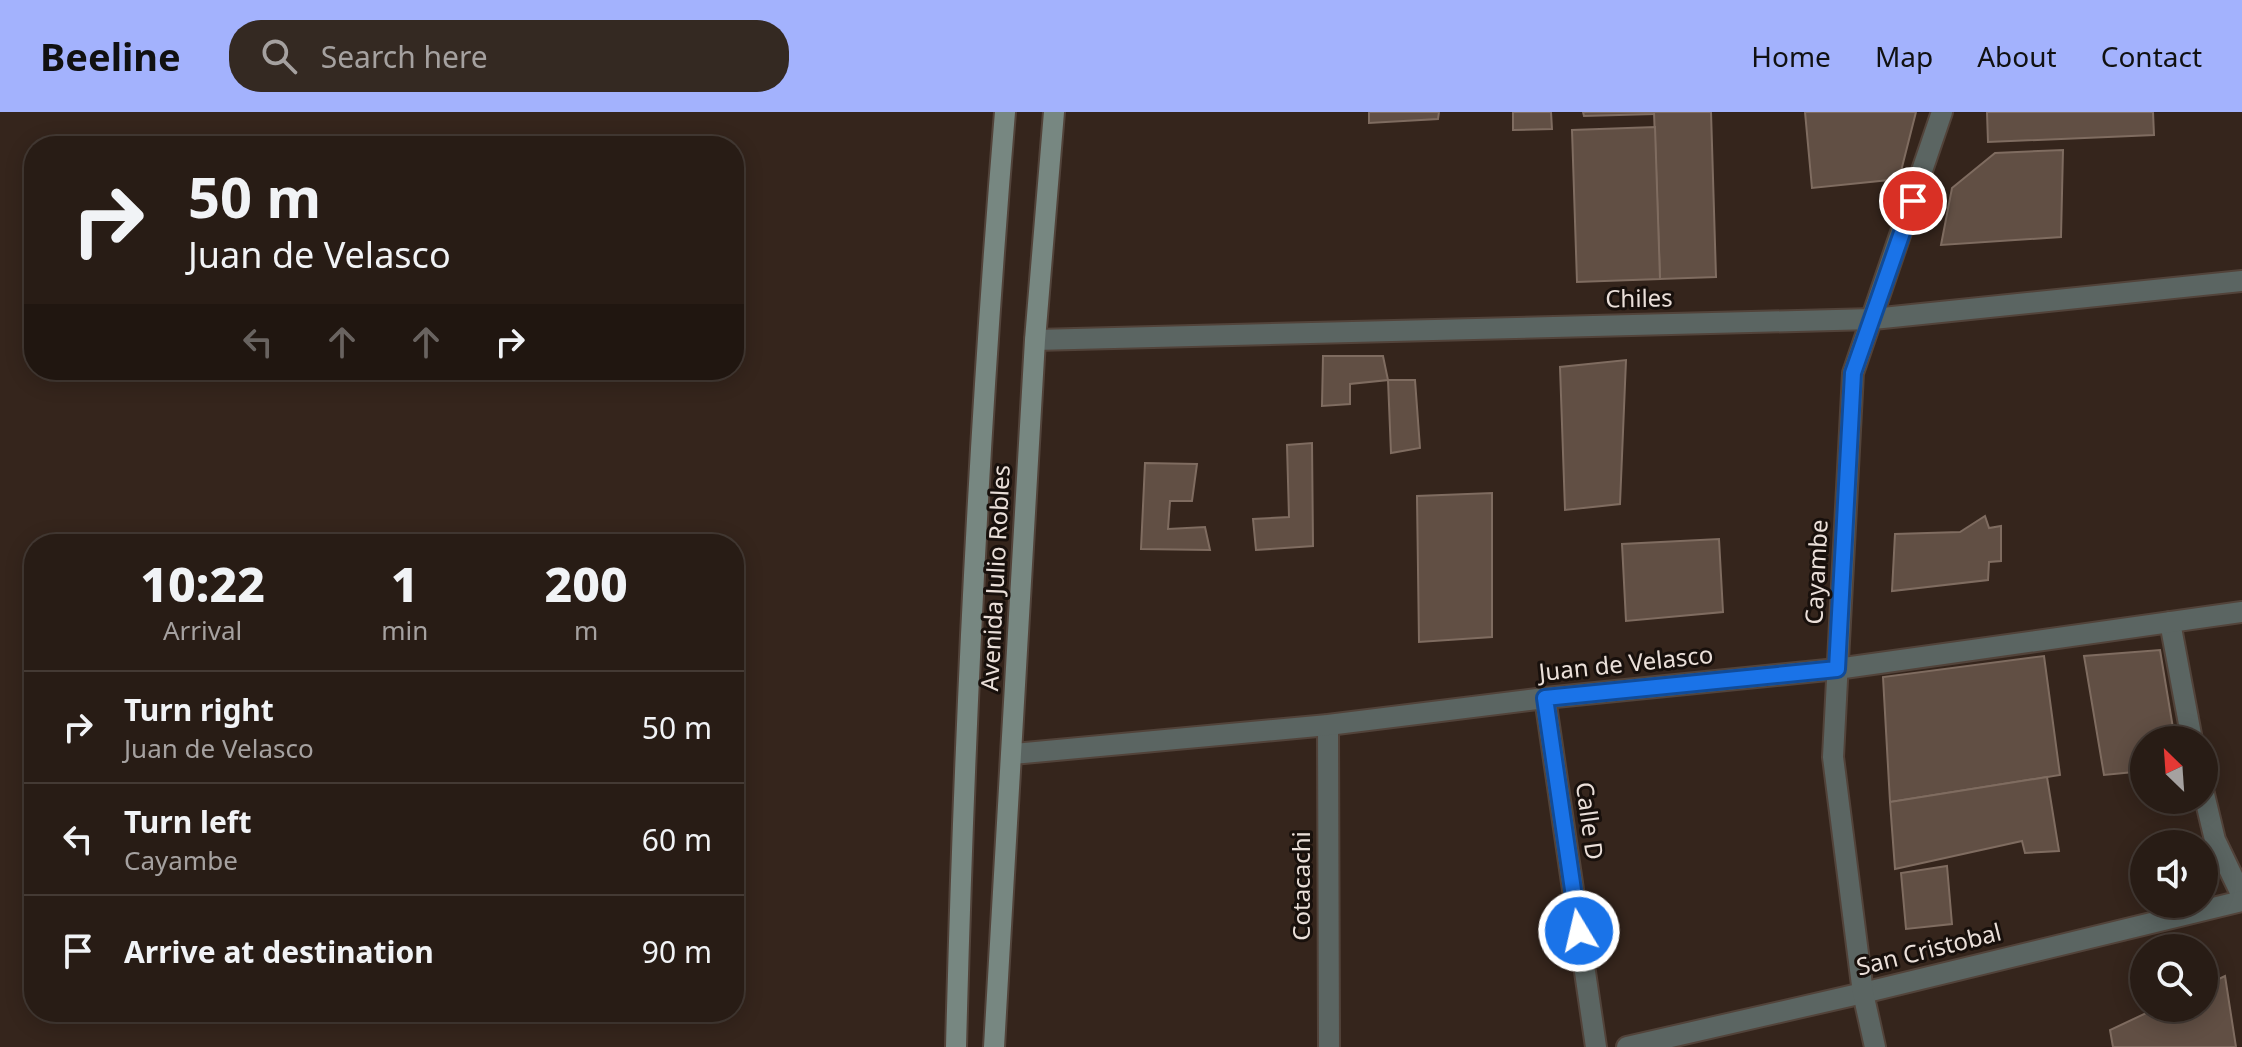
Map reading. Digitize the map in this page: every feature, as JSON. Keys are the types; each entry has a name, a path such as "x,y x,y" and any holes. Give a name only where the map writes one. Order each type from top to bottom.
{"main road":[{"name":"Avenida Julio Robles","path":"956,1047 964,738 986,340 1005,112"},
{"name":"Avenida Julio Robles","path":"994,1047 1035,340 1054,112"}],"street":[{"name":"Cayambe","path":"1875,1047 1863,993 1833,757 1853,373 1942,112"},
{"name":"Chiles","path":"1035,340 1873,319 2242,281"},
{"name":"Juan de Velasco","path":"1013,754 1328,725 1545,698 1837,669 2242,612"},
{"path":"2170,622 2189,726"},
{"name":"Calle D","path":"1545,698 1596,1047"},
{"name":"Cotacachi","path":"1328,725 1329,1047"},
{"path":"2209,814 2215,840 2242,898"},
{"name":"San Cristobal","path":"1627,1047 1863,993 2242,898"}],"building":[{"path":"1369,112 1439,112 1438,119 1369,123"},
{"path":"1513,112 1551,112 1552,129 1513,130"},
{"path":"1583,112 1654,112 1654,114 1584,116"},
{"path":"1654,112 1711,112 1716,277 1660,279"},
{"path":"1805,112 1916,112 1899,179 1812,188"},
{"path":"1987,112 2153,112 2154,135 1988,142"},
{"path":"1655,127 1660,279 1577,282 1572,130"},
{"path":"2063,150 2061,237 1941,245 1952,188 1995,153"},
{"path":"1323,356 1383,356 1388,380 1350,384 1350,404 1322,406"},
{"path":"1626,360 1620,504 1565,510 1560,367"},
{"path":"1388,380 1415,380 1420,448 1391,453"},
{"path":"1312,443 1313,546 1256,550 1253,519 1289,517 1287,445"},
{"path":"1145,463 1197,464 1192,501 1170,501 1168,529 1205,527 1210,550 1141,549"},
{"path":"1492,493 1492,637 1419,642 1417,496"},
{"path":"1985,516 1989,528 2001,526 2001,561 1989,562 1988,580 1892,591 1895,534 1960,532"},
{"path":"1719,539 1723,612 1626,621 1622,544"},
{"path":"2160,650 2173,726 2130,726 2130,772 2104,775 2084,656"},
{"path":"2044,656 2060,775 1890,802 1883,677"},
{"path":"2047,777 2059,851 2025,853 2022,841 1895,869 1890,802"},
{"path":"1947,866 1952,924 1906,929 1901,873"},
{"path":"2225,976 2236,1047 2113,1047 2110,1030 2130,1021 2218,1022 2218,979"}],"route":[{"path":"1579,931 1545,698 1837,669 1853,373 1913,201"}]}
